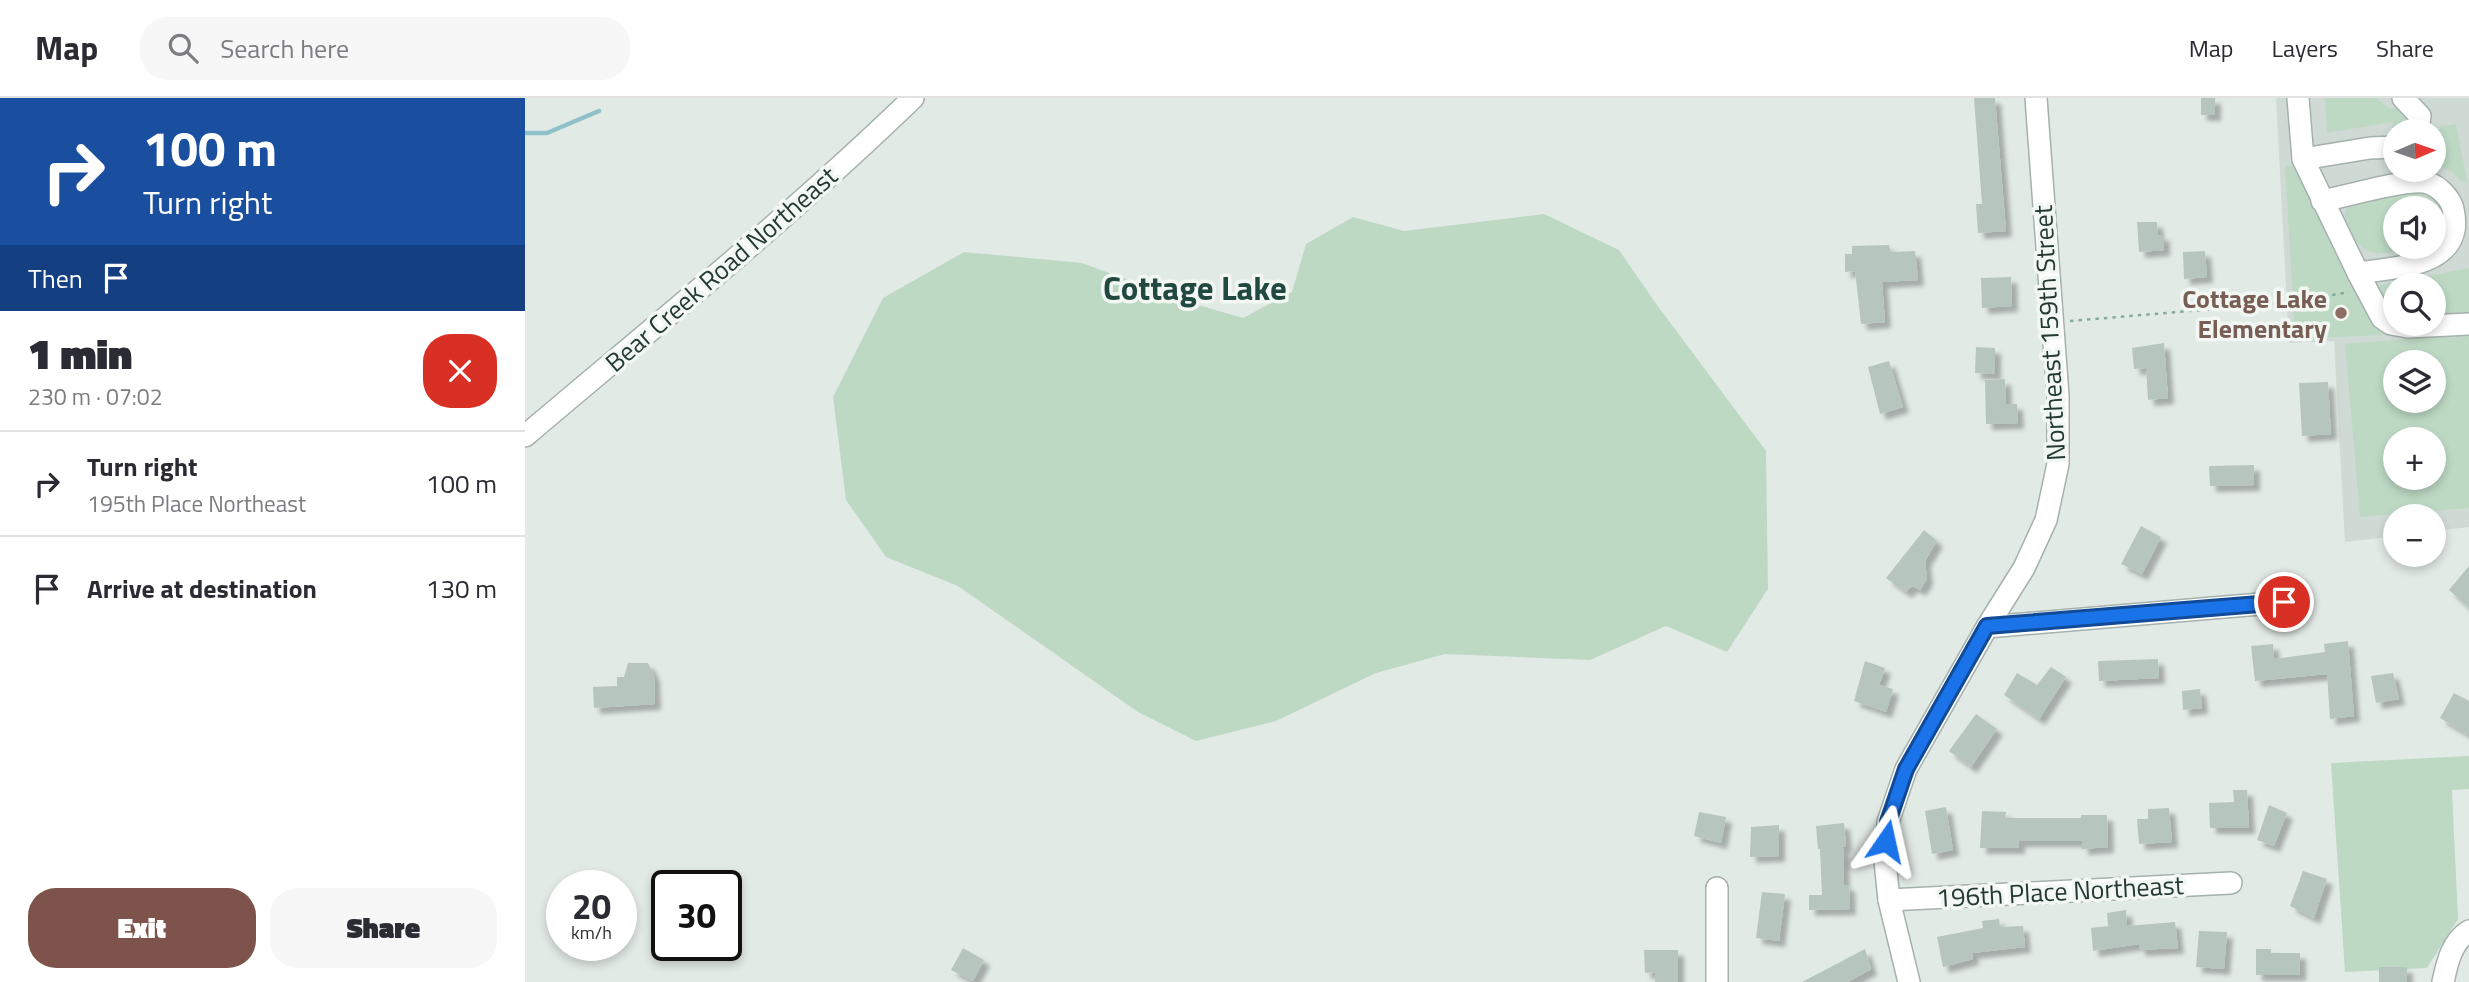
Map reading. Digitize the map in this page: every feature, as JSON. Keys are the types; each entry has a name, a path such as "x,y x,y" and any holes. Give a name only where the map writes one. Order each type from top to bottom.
{"street":[{"name":"Bear Creek Road Northeast","path":"525,436 818,187 913,98"},
{"name":"Northeast 159th Street","path":"1909,982 1889,900 1885,861 1888,822 1906,769 1987,626 2024,568 2046,520 2059,464 2058,396 2036,98"},
{"path":"2298,98 2303,159 2382,318 2391,324 2408,327 2469,324"},
{"path":"2403,98 2420,116 2420,119"},
{"path":"2303,159 2383,148"},
{"path":"2322,201 2410,183 2428,183 2443,192 2453,205 2456,226 2447,245 2435,258 2362,281"},
{"path":"1987,626 2284,602"},
{"name":"196th Place Northeast","path":"1889,900 2231,883"},
{"path":"1717,888 1717,982"},
{"path":"2443,982 2448,960 2465,933"}],"path":[{"path":"2052,325 2069,321 2286,303 2362,281"}],"shaded area":[{"name":"Cottage Lake Elementary","path":"2276,98 2469,98 2469,527 2446,530 2446,504 2383,504 2383,538 2345,542 2334,341 2289,343"}],"green space":[{"path":"2325,98 2376,98 2390,109 2402,105 2412,113 2411,119 2383,119 2383,124 2327,133"},
{"path":"2456,124 2467,181 2462,182 2447,169 2447,125"},
{"path":"2285,166 2295,166 2383,304 2383,335 2295,339"},
{"path":"2411,190 2429,191 2433,196 2383,196 2383,253 2364,249 2347,226 2347,207 2353,202"},
{"path":"1544,214 1619,250 1766,451 1768,589 1727,652 1666,626 1590,660 1445,654 1376,673 1276,721 1196,741 1138,712 958,586 886,557 846,500 833,397 883,298 964,252 1082,263 1191,303 1243,318 1292,292 1306,244 1353,217 1404,231"},
{"path":"2469,268 2469,315 2446,317 2446,273 2443,273"},
{"path":"2383,284 2383,301 2379,294 2380,285"},
{"path":"2469,334 2469,508 2446,510 2446,504 2383,504 2383,515 2360,517 2345,344"},
{"path":"2469,756 2469,789 2452,790 2458,919 2427,968 2345,972 2331,763"}],"building":[{"path":"1974,98 1995,98 2006,231 1978,233 1976,204 1982,204"},
{"path":"2201,98 2215,98 2215,115 2201,115"},
{"path":"2137,222 2157,222 2158,235 2164,235 2164,250 2139,252"},
{"path":"1889,245 1891,252 1915,251 1918,280 1882,282 1885,322 1861,324 1855,271 1845,272 1845,254 1852,254 1852,246"},
{"path":"2205,251 2207,277 2184,279 2183,252"},
{"path":"2011,277 2012,306 1982,308 1981,278"},
{"path":"2164,343 2168,398 2148,400 2146,368 2134,369 2132,348"},
{"path":"1976,347 1995,348 1995,374 1975,373"},
{"path":"1889,361 1903,407 1880,414 1868,367"},
{"path":"2005,379 2006,404 2017,404 2018,423 1986,424 1985,380"},
{"path":"2328,382 2331,434 2302,436 2299,383"},
{"path":"2254,465 2254,485 2210,486 2209,466"},
{"path":"2141,526 2161,537 2142,574 2121,564"},
{"path":"1924,530 1937,541 1925,561 1927,579 1920,590 1912,586 1906,592 1886,578"},
{"path":"2469,566 2469,608 2449,590"},
{"path":"2348,641 2354,716 2330,719 2327,674 2255,681 2251,646 2273,644 2274,659 2325,652 2324,644"},
{"path":"2158,659 2159,678 2099,681 2098,661"},
{"path":"1865,661 1885,668 1879,685 1893,689 1886,712 1854,701"},
{"path":"628,663 648,663 654,676 655,704 594,708 593,687 617,686 617,677 624,677"},
{"path":"2051,667 2066,677 2039,719 2004,695 2017,673 2037,685"},
{"path":"2393,673 2399,699 2376,703 2371,676"},
{"path":"2200,689 2202,708 2183,710 2182,691"},
{"path":"2454,693 2469,701 2469,735 2440,718"},
{"path":"1976,714 1997,729 1971,767 1949,751"},
{"path":"2233,790 2247,790 2249,828 2210,828 2209,803 2234,802"},
{"path":"2269,805 2287,813 2274,846 2257,840"},
{"path":"1946,807 1953,850 1932,854 1925,811"},
{"path":"2169,808 2172,842 2139,844 2137,819 2148,819 2148,809"},
{"path":"1982,811 2006,812 2005,818 2081,818 2081,815 2107,815 2108,847 2082,849 2082,841 2019,841 2019,848 1980,848"},
{"path":"1699,812 1726,817 1721,843 1694,836"},
{"path":"1844,823 1844,885 1849,885 1850,909 1809,910 1809,895 1822,895 1816,826"},
{"path":"1779,825 1779,856 1750,857 1751,827"},
{"path":"2303,871 2327,879 2314,918 2290,906"},
{"path":"1762,892 1785,894 1779,941 1756,938"},
{"path":"2126,910 2127,926 2175,922 2178,948 2139,950 2139,944 2093,951 2091,928 2108,926 2107,913"},
{"path":"1999,919 2000,927 2023,926 2025,947 1972,953 1973,959 1943,967 1937,937 1983,928 1982,921"},
{"path":"2199,931 2227,932 2224,969 2196,967"},
{"path":"963,948 984,960 973,981 951,970"},
{"path":"1865,949 1871,969 1848,982 1802,982"},
{"path":"2256,949 2271,949 2271,953 2300,953 2300,975 2256,975"},
{"path":"1644,950 1678,950 1678,982 1655,982 1655,972 1645,973"},
{"path":"2379,967 2407,967 2407,982 2379,982"}],"waterway":[{"path":"525,133 547,133 599,111"}],"place":[{"name":"Cottage Lake Elementary","path":"2341,313"}],"district":[{"name":"Cottage Lake","path":"1195,288"}],"route":[{"path":"1886,841 1888,822 1906,769 1934,725 1987,626 2284,602"}]}
